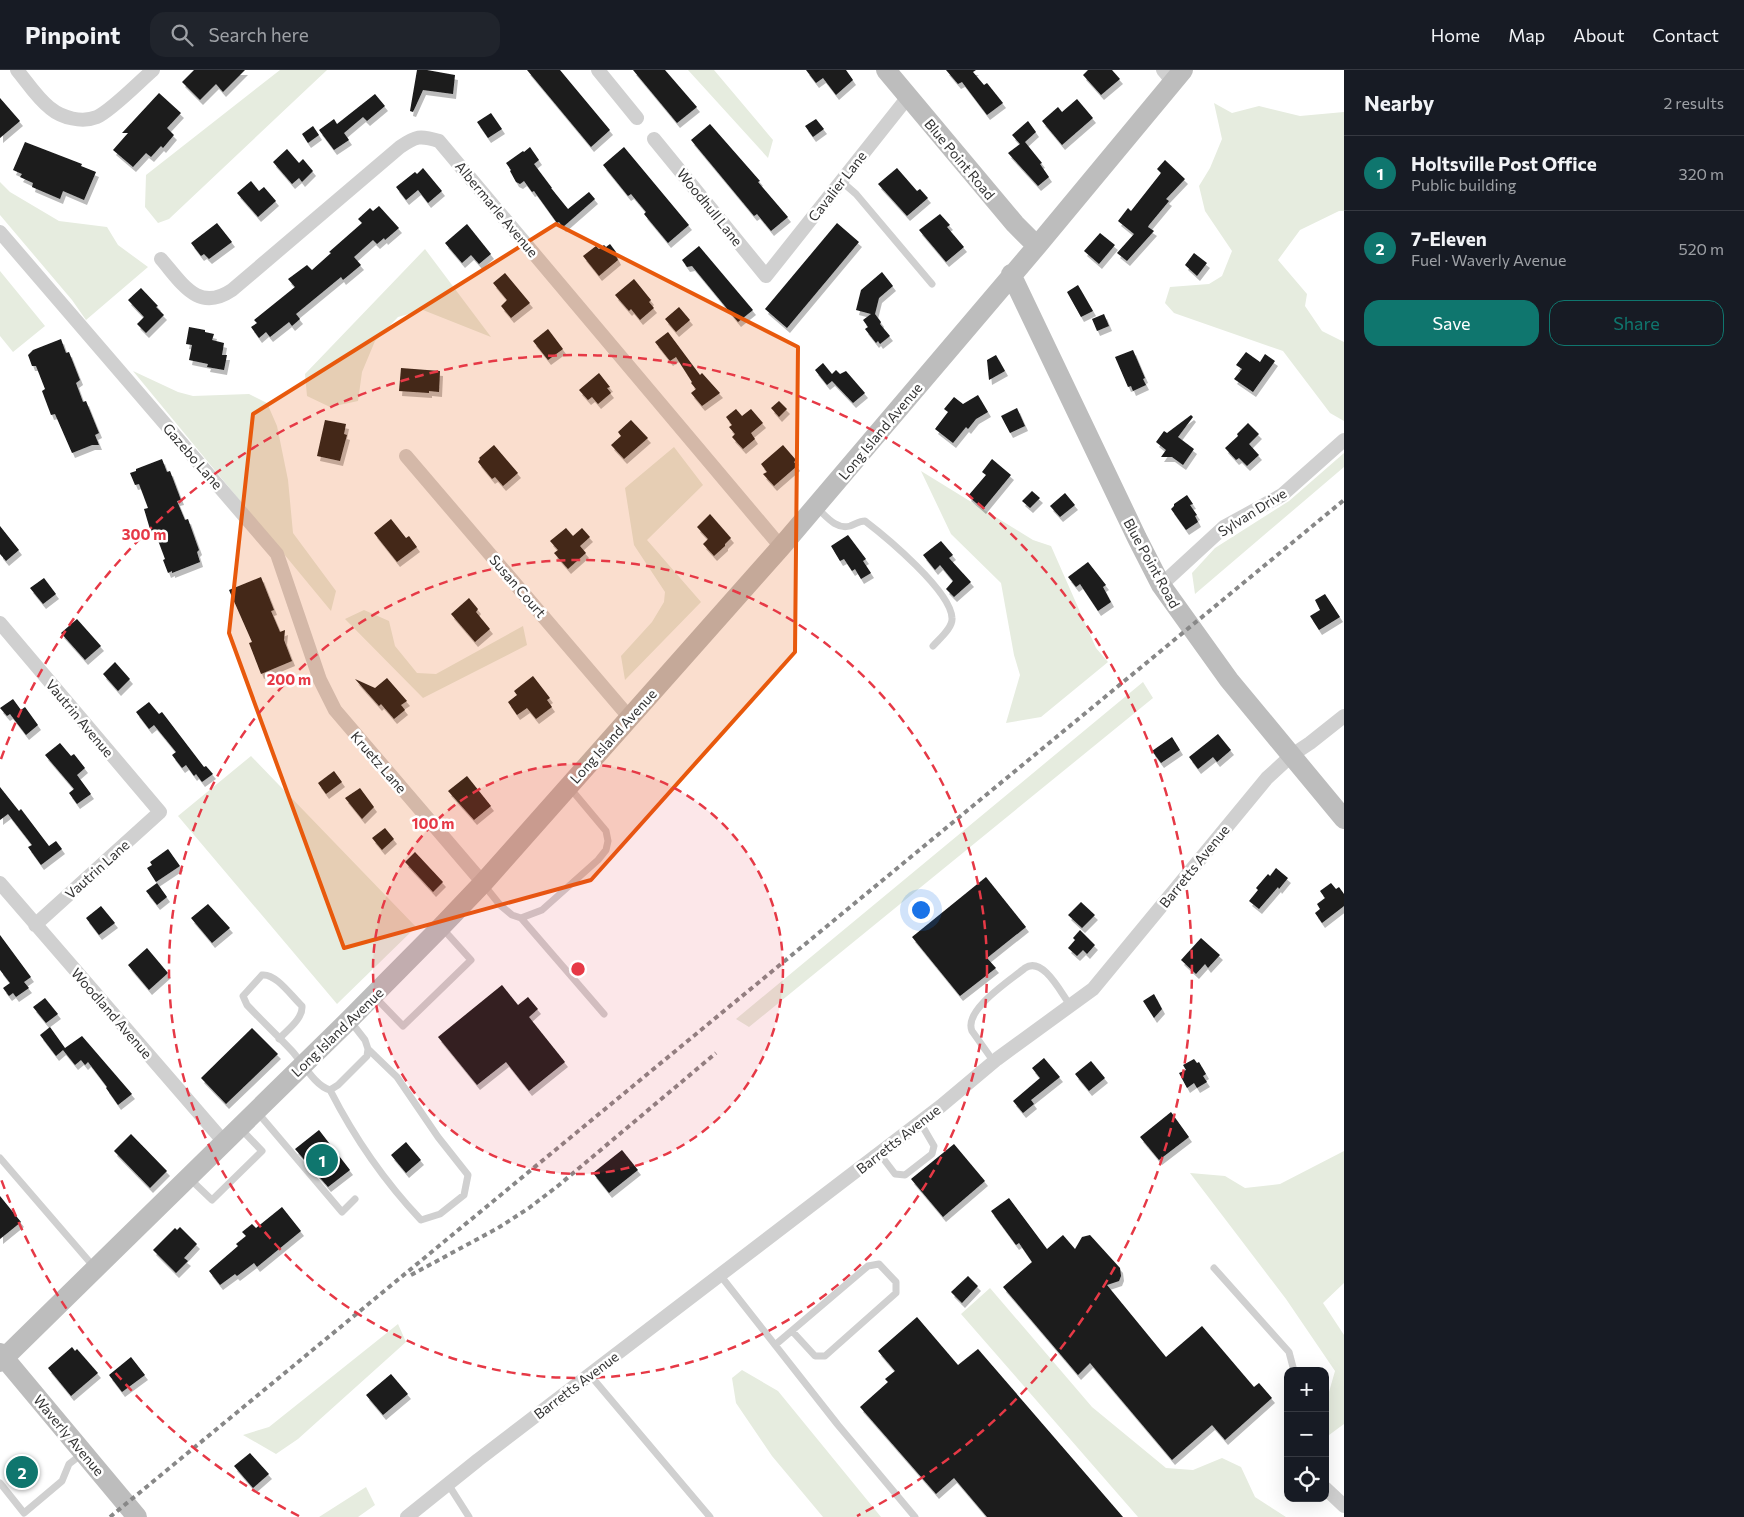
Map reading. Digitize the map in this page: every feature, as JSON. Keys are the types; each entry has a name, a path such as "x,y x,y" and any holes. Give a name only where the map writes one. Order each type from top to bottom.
{"street":[{"path":"17,70 49,108 72,119 84,119 96,117 107,110 153,70"},
{"path":"598,70 637,118"},
{"name":"Blue Point Road","path":"886,70 1015,224 1037,246"},
{"name":"Long Island Avenue","path":"1,1358 96,1269 349,1020 483,883 816,507 1011,274 1037,246 1173,74"},
{"name":"Cavalier Lane","path":"766,276 908,97"},
{"name":"Albermarle Avenue","path":"161,260 197,296 210,299 221,298 400,147 413,138 425,136 439,141 781,547"},
{"name":"Woodhull Lane","path":"654,139 766,276"},
{"name":"Gazebo Lane","path":"0,232 277,554 320,680 334,710"},
{"name":"Blue Point Road","path":"1011,274 1136,538 1162,585 1229,680 1344,819"},
{"name":"Sylvan Drive","path":"1162,585 1224,527 1282,495 1344,440"},
{"name":"Susan Court","path":"406,456 629,717"},
{"name":"Vautrin Avenue","path":"0,623 160,812"},
{"name":"Kruetz Lane","path":"334,710 483,883"},
{"name":"Barretts Avenue","path":"407,1517 920,1122 994,1062 1093,989 1267,778 1292,755 1344,716"},
{"name":"Vautrin Lane","path":"35,925 160,812"},
{"name":"Woodland Avenue","path":"0,883 224,1142"},
{"name":"Waverly Avenue","path":"1,1358 84,1452 137,1517"},
{"path":"1329,1492 1344,1506"}],"lane":[{"path":"841,181 856,194 932,284"},
{"path":"816,507 838,527 844,528 865,521 897,546 940,593 949,608 952,618 951,624 933,646"},
{"path":"521,918 542,910 549,905 598,860 606,850 608,841 606,831 568,786"},
{"path":"483,883 500,905 512,915 521,918 604,1014"},
{"path":"373,996 403,1026 471,960 442,927"},
{"path":"994,1062 970,1027 973,1017 976,1010 985,1000 1025,968 1034,965 1044,969 1070,1005"},
{"path":"280,1039 300,1016 302,1006 274,977 267,974 262,975 244,996 244,1001 280,1039 293,1052 302,1065 324,1088 330,1090 344,1118 398,1196 422,1220 440,1214 464,1195 468,1175 438,1137 397,1077 368,1049"},
{"path":"330,1090 338,1085 367,1056 368,1049 365,1040 349,1020"},
{"path":"256,1110 342,1212 355,1199"},
{"path":"879,1153 895,1174 905,1175 932,1154 934,1146 920,1122"},
{"path":"188,1177 212,1200 262,1151 239,1127"},
{"path":"0,1158 96,1269"},
{"path":"775,1345 792,1330 868,1266 879,1264 896,1282 896,1294 825,1356 815,1356 792,1330"},
{"path":"1214,1268 1289,1352 1293,1367"},
{"path":"720,1275 838,1425 915,1517"},
{"path":"590,1375 710,1517"},
{"path":"0,1483 24,1513 62,1482 69,1464 84,1452"},
{"path":"448,1484 469,1517"}],"highlighted area":[{"path":"556,224 798,347 795,652 591,880 344,948 229,633 253,414"}],"shaded area":[{"path":"280,70 327,70 169,219 158,223 145,207 146,175"},
{"path":"688,70 714,70 773,140 768,158"},
{"path":"1214,103 1232,113 1259,106 1300,116 1344,112 1344,211 1339,211 1300,230 1278,260 1307,294 1305,306 1322,331 1344,342 1344,421 1330,413 1283,351 1174,313 1165,303 1170,287 1209,284 1222,276 1232,251 1205,211 1199,186 1210,168 1222,139"},
{"path":"0,182 10,192 59,221 107,227 118,245 148,267 86,320 72,300 0,215"},
{"path":"425,249 491,337 423,310 398,317 375,341 362,372 358,401 330,407 307,396 305,374"},
{"path":"0,271 45,326 13,352 0,336"},
{"path":"133,371 178,392 193,396 249,394 267,403 277,426 288,480 293,533 336,591 331,611"},
{"path":"674,447 703,485 647,540 701,602 625,680 621,656 652,622 664,602 665,592 634,545 625,488"},
{"path":"1344,453 1344,467 1195,594 1192,573 1215,548 1289,501"},
{"path":"921,471 1033,540 1051,546 1096,648 1108,662 1041,717 1006,723 1020,675 1014,655 1001,583 951,534"},
{"path":"364,610 389,621 395,646 417,673 436,674 523,626 527,645 423,698 345,619"},
{"path":"1143,682 1153,698 749,1027 736,1019"},
{"path":"251,756 416,927 337,1004 178,816"},
{"path":"1344,1151 1344,1283 1323,1303 1344,1335 1344,1424 1329,1435 1329,1392 1335,1371 1286,1299 1190,1173 1225,1176 1245,1188 1280,1184"},
{"path":"990,1288 1092,1407 1166,1468 1193,1470 1222,1458 1241,1467 1255,1497 1286,1517 1138,1517 961,1314"},
{"path":"398,1324 406,1342 298,1439 276,1454 243,1435 269,1427"},
{"path":"742,1370 778,1391 881,1517 823,1517 772,1456 736,1403 732,1378"},
{"path":"366,1487 375,1505 358,1517 319,1517"}],"building":[{"path":"194,70 245,70 223,92 216,84 200,100 182,82"},
{"path":"417,70 455,75 453,94 423,90 413,112 410,111"},
{"path":"527,70 560,70 610,130 591,147"},
{"path":"633,70 665,70 697,107 677,123"},
{"path":"806,70 846,70 853,80 836,95 823,78 816,83"},
{"path":"946,70 976,70 973,72 984,85 987,83 1003,103 987,115 962,82 958,84"},
{"path":"1088,70 1112,70 1120,79 1101,95 1083,75"},
{"path":"159,93 181,113 167,128 174,135 163,148 161,146 151,157 146,153 133,167 113,150 128,133 122,133"},
{"path":"375,94 385,106 367,121 363,117 344,133 349,140 334,150 319,130 334,119 337,124"},
{"path":"0,98 20,121 0,138"},
{"path":"1077,99 1093,118 1062,145 1042,121 1058,107 1062,112"},
{"path":"491,113 502,129 488,138 477,122"},
{"path":"816,119 824,129 813,137 805,126"},
{"path":"1028,121 1036,132 1025,142 1042,163 1040,164 1049,177 1038,186 1008,153 1020,144 1012,135"},
{"path":"710,124 760,181 758,182 788,217 771,231 757,214 754,216 691,140"},
{"path":"313,126 319,135 308,143 302,134"},
{"path":"25,142 82,164 81,166 96,172 84,200 63,191 60,199 32,187 33,183 20,177 22,174 13,170"},
{"path":"530,147 539,160 534,164 568,209 589,192 595,199 563,227 559,222 557,223 534,191 532,192 524,181 520,184 516,182 506,163"},
{"path":"624,147 689,225 668,243 644,214 646,212 631,194 628,196 603,165"},
{"path":"287,149 299,163 303,159 313,171 302,182 299,178 292,184 273,162"},
{"path":"1165,160 1185,179 1166,199 1169,201 1149,225 1148,227 1154,231 1127,261 1117,253 1134,234 1118,221 1128,208 1131,211 1161,173 1157,169"},
{"path":"423,168 442,191 428,203 418,190 406,200 396,187"},
{"path":"897,168 917,191 920,189 928,198 907,216 878,184"},
{"path":"251,181 259,191 264,187 276,201 258,217 237,193"},
{"path":"379,206 399,228 377,244 373,240 354,257 361,265 343,280 341,277 296,314 300,319 292,326 289,322 270,337 266,332 259,338 251,327 257,323 254,320 295,287 288,279 307,265 312,270 362,223 358,219 370,208 373,211"},
{"path":"940,214 950,225 947,227 964,247 946,262 919,230"},
{"path":"217,223 232,242 209,259 204,254 201,256 191,243"},
{"path":"837,223 859,242 787,328 765,309"},
{"path":"467,224 491,254 479,264 471,255 462,263 445,243"},
{"path":"1100,233 1115,245 1099,264 1084,251"},
{"path":"610,244 616,252 618,260 599,276 583,256 596,246 599,249 604,245 606,247"},
{"path":"699,246 753,310 738,322 692,266 687,267 682,260"},
{"path":"1194,253 1207,263 1197,276 1185,265"},
{"path":"882,272 893,286 879,298 875,314 881,322 880,324 890,336 880,344 878,341 876,343 865,329 868,327 863,320 871,314 856,310 861,290"},
{"path":"505,273 530,303 511,318 501,306 507,300 493,283"},
{"path":"634,279 651,300 649,302 654,308 640,320 615,295"},
{"path":"1078,285 1093,311 1081,317 1067,292"},
{"path":"141,288 164,315 146,333 137,324 144,317 128,300"},
{"path":"679,307 690,320 676,332 665,319"},
{"path":"1104,314 1109,326 1097,331 1092,319"},
{"path":"189,327 214,334 212,340 224,343 222,355 227,355 224,370 207,367 208,364 189,360 192,345 186,344"},
{"path":"548,329 563,349 548,360 533,341"},
{"path":"668,332 700,375 702,373 720,393 702,406 691,393 696,389 676,357 670,361 655,342"},
{"path":"61,339 66,353 69,352 80,380 76,383 83,402 86,401 99,433 95,435 99,445 92,445 72,453 55,414 51,415 42,391 45,389 36,366 32,366 28,355 33,350"},
{"path":"1133,350 1146,385 1133,391 1131,386 1128,387 1115,357"},
{"path":"1246,352 1260,362 1265,354 1275,361 1253,392 1234,379 1242,369 1236,365"},
{"path":"996,355 1005,371 989,380 987,360"},
{"path":"823,363 832,374 836,370 840,374 846,371 865,393 853,403 832,381 827,385 815,370"},
{"path":"401,368 440,371 439,392 399,391"},
{"path":"599,373 610,387 607,388 611,393 598,404 592,397 588,400 579,390"},
{"path":"978,395 988,412 976,419 968,429 966,427 953,443 935,429 948,412 944,409 954,397 963,404"},
{"path":"779,401 787,409 779,417 771,408"},
{"path":"1017,408 1025,426 1010,433 1001,416"},
{"path":"736,409 742,416 751,409 763,423 751,433 755,439 743,449 732,437 735,434 729,427 732,425 726,417"},
{"path":"1191,415 1193,417 1178,437 1194,449 1183,465 1172,457 1161,457 1166,450 1156,442 1164,431 1167,433"},
{"path":"325,420 346,424 344,434 347,435 340,461 317,456"},
{"path":"631,420 648,438 624,459 611,445 621,436 618,432"},
{"path":"1248,423 1259,434 1249,444 1259,455 1247,466 1239,458 1236,460 1225,448"},
{"path":"494,445 518,473 503,486 495,477 492,479 478,462 479,458"},
{"path":"783,445 796,460 794,462 797,466 774,486 763,474 767,472 761,464"},
{"path":"162,459 167,472 170,471 181,500 177,501 185,520 188,519 199,550 197,552 200,562 172,573 172,571 168,573 156,535 152,536 144,509 148,508 139,484 135,485 130,473"},
{"path":"992,459 1011,475 983,509 968,496 986,475 982,472"},
{"path":"1032,491 1040,498 1030,508 1022,501"},
{"path":"1065,493 1075,505 1060,517 1050,506"},
{"path":"1187,495 1193,504 1190,505 1197,515 1195,516 1198,522 1186,530 1171,509 1174,504"},
{"path":"710,514 731,538 714,556 703,544 708,539 697,527"},
{"path":"391,519 406,538 409,536 417,547 397,562 374,533"},
{"path":"0,526 19,550 6,561 0,554"},
{"path":"566,528 573,536 582,528 590,537 580,546 586,553 568,569 554,553 558,550 550,541"},
{"path":"848,535 866,559 863,561 871,573 861,579 855,569 852,571 844,559 840,561 831,546"},
{"path":"941,541 953,555 949,558 971,582 954,597 946,589 953,581 940,565 935,570 923,555"},
{"path":"1088,562 1106,585 1103,587 1111,602 1098,611 1080,584 1076,587 1068,577"},
{"path":"261,577 274,610 271,611 280,632 285,630 284,640 292,661 261,674 249,643 252,642 229,590"},
{"path":"44,578 56,594 43,604 30,588"},
{"path":"1325,594 1340,617 1319,630 1310,616 1320,610 1315,600"},
{"path":"469,598 478,609 476,612 490,629 475,642 451,614"},
{"path":"77,619 101,646 85,660 61,633"},
{"path":"115,662 130,679 118,691 103,674"},
{"path":"533,676 550,698 547,700 552,707 536,719 527,708 517,715 508,702 517,695 514,691"},
{"path":"387,678 407,701 401,705 405,710 394,719 381,704 379,706 355,679 375,688"},
{"path":"13,699 21,710 25,707 38,725 26,735 10,714 7,716 0,708"},
{"path":"149,702 159,714 162,712 204,767 206,766 213,774 202,782 196,774 194,776 186,765 182,768 172,755 176,752 154,725 149,729 136,712"},
{"path":"1218,734 1231,750 1217,762 1213,757 1198,769 1189,757"},
{"path":"1172,737 1180,750 1161,763 1152,751"},
{"path":"60,743 71,756 74,754 85,768 77,775 91,794 77,804 69,793 74,789 45,755"},
{"path":"334,771 342,782 326,794 318,783"},
{"path":"467,776 491,806 474,820 448,791"},
{"path":"0,787 19,811 21,809 49,846 56,841 62,849 41,865 28,847 32,845 8,814 0,820"},
{"path":"360,788 374,807 362,819 345,798"},
{"path":"385,828 394,839 382,850 372,838"},
{"path":"168,849 180,866 156,882 147,868 152,865 150,862"},
{"path":"415,852 443,882 433,892 405,862"},
{"path":"1276,868 1288,878 1259,909 1249,901 1258,890 1256,888"},
{"path":"986,877 1026,927 987,958 996,968 960,996 912,937"},
{"path":"157,883 167,897 157,905 146,891"},
{"path":"1331,883 1336,889 1339,887 1344,894 1344,906 1322,923 1315,913 1320,909 1317,904 1325,898 1320,891"},
{"path":"1081,902 1095,915 1082,928 1068,915"},
{"path":"208,904 230,928 212,943 191,918"},
{"path":"101,906 115,923 99,935 86,918"},
{"path":"1080,930 1095,945 1087,954 1083,950 1077,956 1068,948"},
{"path":"0,935 31,977 24,982 29,988 16,997 13,993 9,996 3,988 10,983 0,970"},
{"path":"1201,938 1220,955 1208,968 1205,964 1196,974 1181,960"},
{"path":"147,948 168,973 149,990 128,965"},
{"path":"502,985 518,1005 528,997 538,1009 529,1017 565,1062 529,1091 506,1062 477,1085 438,1037"},
{"path":"1154,994 1162,1009 1154,1018 1143,1001"},
{"path":"45,998 58,1014 46,1023 33,1007"},
{"path":"50,1027 65,1048 82,1036 132,1094 118,1105 88,1062 85,1065 81,1060 75,1065 63,1050 56,1056 40,1035"},
{"path":"252,1028 278,1054 226,1104 201,1078"},
{"path":"1044,1058 1060,1077 1031,1100 1034,1104 1023,1113 1013,1101 1040,1078 1032,1068"},
{"path":"1194,1059 1197,1063 1199,1062 1206,1074 1203,1076 1207,1082 1197,1088 1194,1083 1187,1088 1179,1073 1186,1070 1183,1065"},
{"path":"1091,1061 1105,1078 1089,1091 1075,1074"},
{"path":"1171,1112 1189,1137 1159,1160 1140,1137"},
{"path":"319,1130 350,1170 328,1187 295,1149"},
{"path":"131,1134 167,1171 150,1188 114,1151"},
{"path":"406,1142 421,1160 406,1173 391,1155"},
{"path":"954,1144 985,1181 943,1217 911,1179"},
{"path":"622,1150 638,1170 609,1193 593,1173"},
{"path":"0,1196 21,1222 0,1239"},
{"path":"1009,1198 1047,1249 1063,1235 1075,1249 1082,1237 1090,1235 1120,1268 1121,1276 1119,1281 1107,1285 1166,1357 1202,1326 1254,1387 1259,1383 1272,1398 1225,1440 1212,1425 1172,1460 1090,1363 1078,1375 1003,1287 1032,1262 1019,1243 1016,1245 991,1211"},
{"path":"282,1207 301,1231 257,1267 254,1263 237,1276 235,1274 220,1285 209,1271 238,1246 236,1244 246,1236 242,1232 252,1224 256,1228"},
{"path":"180,1227 197,1244 184,1258 188,1261 176,1273 153,1250 175,1228 177,1230"},
{"path":"968,1276 978,1286 962,1303 951,1292"},
{"path":"917,1317 958,1365 978,1349 1123,1517 987,1517 954,1478 936,1494 860,1407 888,1382 885,1379 895,1371 878,1351"},
{"path":"72,1347 75,1351 77,1349 98,1373 71,1396 48,1368"},
{"path":"131,1357 145,1375 122,1392 109,1375"},
{"path":"391,1374 408,1394 383,1415 366,1395"},
{"path":"250,1453 269,1474 253,1488 234,1466"}],"railway":[{"path":"110,1517 1344,500"},
{"path":"411,1275 498,1228 529,1208 716,1053"}],"place":[{"name":"Holtsville Post Office","path":"322,1160"},
{"name":"7-Eleven","path":"22,1472"}]}
